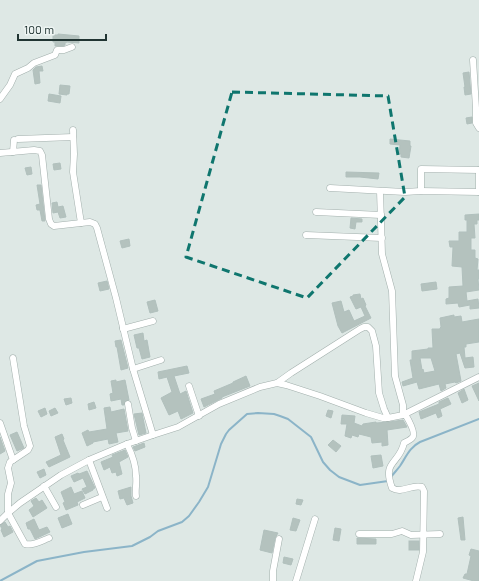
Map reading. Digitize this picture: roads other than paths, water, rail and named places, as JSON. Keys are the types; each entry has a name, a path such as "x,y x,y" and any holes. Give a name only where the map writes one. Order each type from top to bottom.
{"street":[{"path":"0,99 10,85 15,74 28,68 34,63 55,55 57,50 64,50 72,47"},
{"path":"473,60 476,123 479,128"},
{"path":"73,130 74,172 81,223"},
{"path":"13,152 16,140 73,137"},
{"path":"0,153 38,150 41,152 50,224 54,226 90,222 97,228 133,369 153,435"},
{"path":"330,188 380,191 479,192 479,170 421,166 421,191"},
{"path":"380,191 383,259 392,290 395,376 403,405 404,415 412,429 414,436 404,443 402,451 390,467 389,474 392,488 397,491 413,486 420,486 424,491 423,552 416,581"},
{"path":"316,212 381,215"},
{"path":"306,234 382,238"},
{"path":"123,329 153,321"},
{"path":"0,521 33,493 61,475 89,460 127,444 178,427 220,404 260,387 277,383 364,327 368,327 372,331 376,346 379,393 388,418"},
{"path":"13,358 24,426 30,446 28,450 8,465 11,483 8,494 8,513 25,544 33,544 49,538"},
{"path":"133,369 161,360"},
{"path":"277,383 320,396 366,413 388,418 404,415 479,377"},
{"path":"189,386 199,416"},
{"path":"128,404 136,441"},
{"path":"0,423 13,460"},
{"path":"127,444 136,475 136,496"},
{"path":"89,460 107,508"},
{"path":"44,486 56,507"},
{"path":"83,505 102,497"},
{"path":"296,581 315,519"},
{"path":"359,534 392,534 402,531 411,535 440,534"},
{"path":"272,581 279,539"}],"waterway":[{"path":"0,581 37,561 84,552 132,546 158,531 182,522 189,516 208,487 221,444 226,434 247,414 274,414 288,419 311,437 323,462 339,477 360,485 389,480"},
{"path":"391,477 411,449 420,442 479,419"}]}
